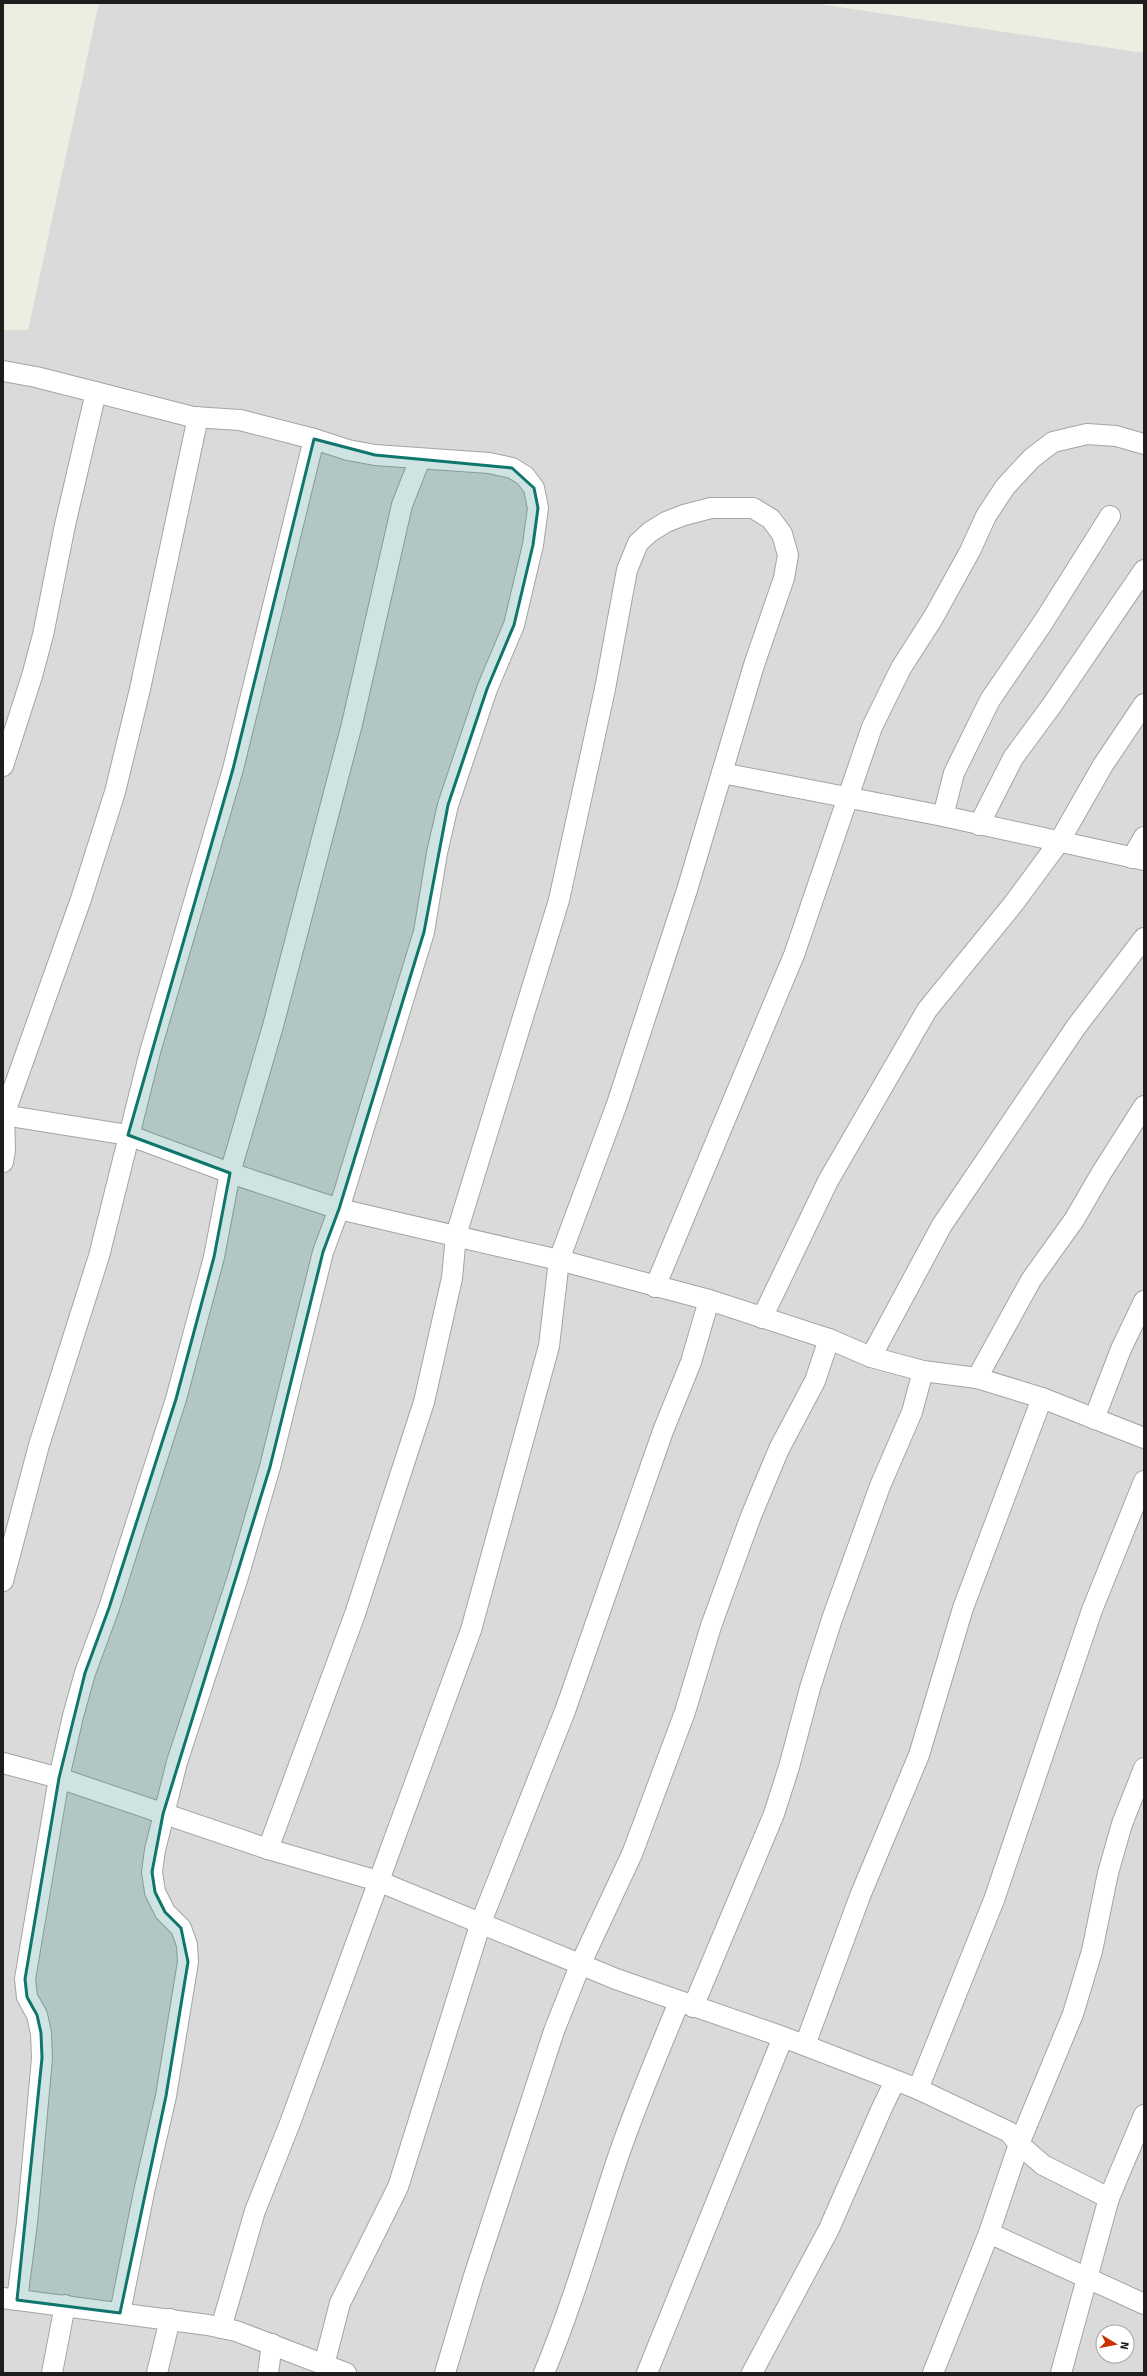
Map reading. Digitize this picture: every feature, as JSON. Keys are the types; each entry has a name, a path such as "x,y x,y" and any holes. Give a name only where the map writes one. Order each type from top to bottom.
{"street":[{"path":"3,371 36,377 198,417 240,420 362,453 489,464 512,468 524,476 534,488 538,508 533,545 514,625 487,689 448,805 437,853 424,932 339,1208 323,1252 270,1467 244,1555 177,1762 163,1814 152,1872 155,1892 165,1912 180,1928 187,1944 188,1962 166,2096 144,2192 120,2313"},
{"path":"3,766 32,676 43,635 65,525 96,392"},
{"path":"3,1162 5,1150 3,1115 81,899 115,792 140,689 198,417"},
{"path":"655,1287 794,955 872,727 901,668 937,612 970,551 986,516 1005,487 1032,458 1053,442 1086,434 1116,436 1144,444"},
{"path":"3,1581 39,1445 99,1256 128,1135 182,938 232,769 314,439"},
{"path":"346,2373 272,2344 221,2328 170,2319 10,2299 27,2223 42,2058 42,2033 37,2015 27,1997 25,1979 59,1778 85,1673 110,1608 176,1399 214,1257 230,1173 273,1026 352,724 402,505 420,459"},
{"path":"221,2328 255,2211 290,2123 471,1630 549,1346 559,1260 619,1096 687,890 754,665 784,578 788,555 782,534 771,519 752,508 711,508 684,515 666,522 650,532 638,543 625,577 605,689 559,900 456,1235 452,1278 424,1402 355,1614 268,1849"},
{"path":"943,816 954,773 990,700 1044,621 1110,516"},
{"path":"979,825 1013,758 1052,705 1144,570"},
{"path":"762,1318 828,1180 927,1010 1014,903 1059,842 1103,765 1144,704"},
{"path":"722,773 943,816 1138,859 1144,837"},
{"path":"871,1357 942,1225 1076,1027 1144,938"},
{"path":"977,1378 1031,1280 1074,1220 1102,1172 1144,1106"},
{"path":"3,1115 128,1135 230,1173 339,1208 559,1260 655,1287 709,1300 829,1339 871,1357 923,1371 977,1378 1042,1398 1144,1438"},
{"path":"324,2364 340,2303 398,2187 481,1922 568,1704 663,1431 691,1362 709,1300"},
{"path":"1094,1419 1121,1349 1144,1301"},
{"path":"445,2373 554,2031 581,1963 632,1854 685,1712 711,1626 751,1516 779,1449 815,1381 829,1339"},
{"path":"544,2373 559,2338 594,2237 615,2165 686,2004 774,1814 790,1767 810,1688 832,1619 880,1486 912,1412 923,1371"},
{"path":"805,2045 866,1881 919,1755 963,1608 1042,1398"},
{"path":"918,2089 994,1900 1092,1610 1144,1481"},
{"path":"3,1763 59,1778 268,1849 378,1881 581,1963 616,1979 860,2065 895,2081 918,2089 1008,2132 1043,2165 1109,2198"},
{"path":"933,2373 989,2233 1019,2144 1075,2008 1092,1951 1116,1845 1144,1768"},
{"path":"647,2373 783,2037"},
{"path":"752,2373 829,2230 895,2081"},
{"path":"1061,2373 1109,2198 1144,2115"},
{"path":"989,2233 1144,2304"},
{"path":"52,2373 65,2305"},
{"path":"157,2373 170,2319"},
{"path":"268,2373 272,2344"}],"highlighted area":[{"path":"314,439 375,455 512,468 534,488 538,508 533,545 514,625 487,689 448,805 424,932 339,1209 323,1252 270,1467 163,1814 152,1872 155,1892 165,1912 181,1928 188,1962 166,2096 120,2313 17,2300 42,2058 41,2033 37,2015 27,1997 25,1979 59,1778 85,1673 109,1608 176,1399 214,1257 230,1173 128,1135 233,769"}],"shaded area":[{"path":"99,3 813,3 1144,53 1144,2373 3,2373 3,330 28,330"}]}
